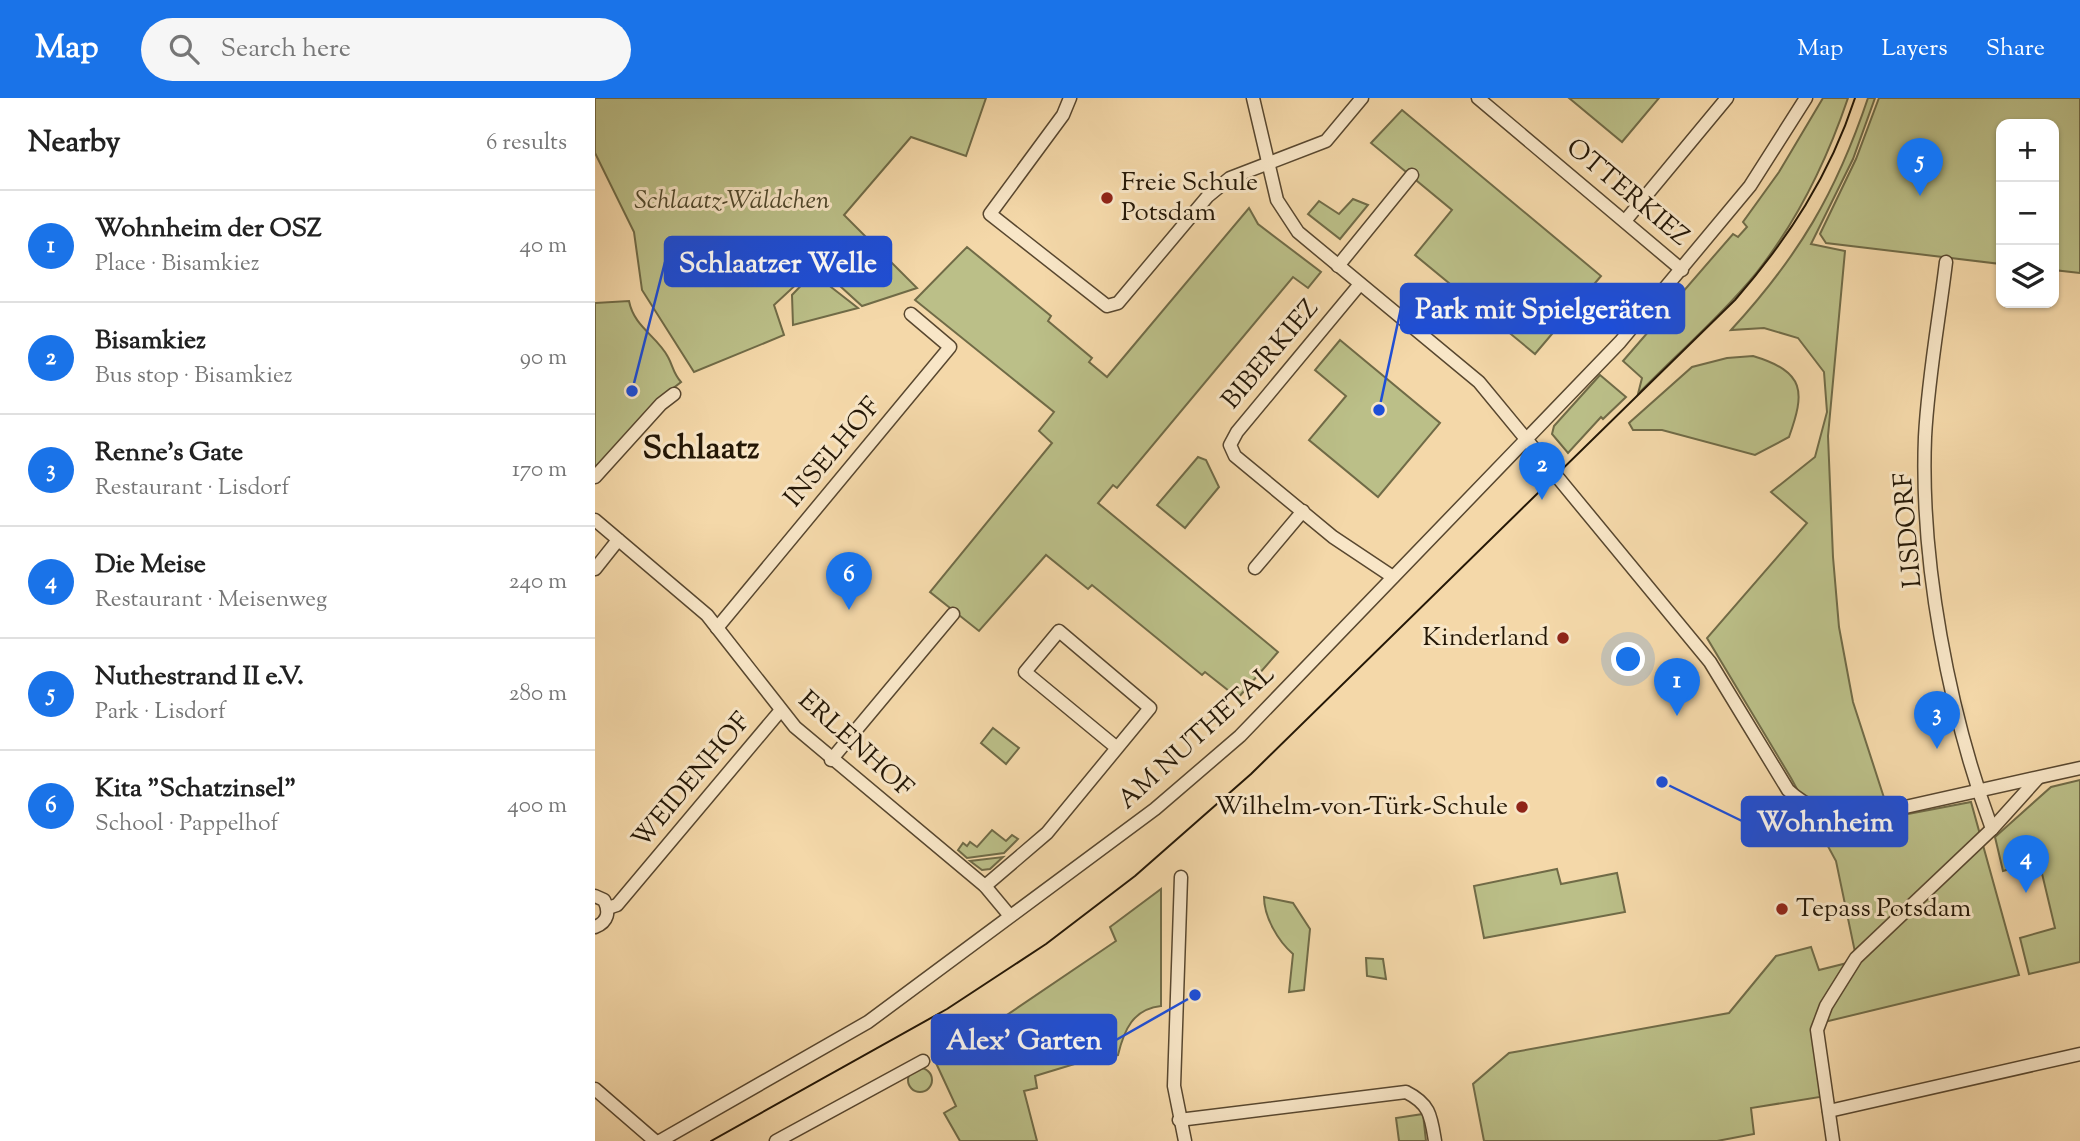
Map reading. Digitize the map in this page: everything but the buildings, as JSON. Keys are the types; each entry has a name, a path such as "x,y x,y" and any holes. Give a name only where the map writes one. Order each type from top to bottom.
{"street":[{"path":"1070,98 1063,115 990,214 1107,306 1118,303 1209,196 1230,178 1326,141 1362,98"},
{"path":"1253,98 1283,214 1298,232 1479,383 1710,662 1779,775 1800,801 1826,813 1856,818 2080,768"},
{"name":"OTTERKIEZ","path":"1478,98 1682,270"},
{"path":"1625,221 1727,98"},
{"name":"AM NUTHETAL","path":"657,1141 868,1022 1196,775 1275,702 1605,358 1682,270 1750,186 1801,100"},
{"path":"1338,266 1412,175"},
{"name":"LISDORF","path":"1946,262 1925,436 1926,514 1946,664 1978,792 1992,829"},
{"name":"BIBERKIEZ","path":"1360,284 1232,438 1230,445 1235,456 1333,537 1393,577"},
{"name":"INSELHOF","path":"717,628 950,347 911,314"},
{"path":"595,477 661,404 674,394"},
{"path":"1255,568 1303,511"},
{"name":"ERLENHOF","path":"595,520 717,628 781,710 831,760 985,886 1010,916"},
{"path":"595,569 618,540"},
{"path":"831,760 953,614"},
{"path":"985,886 1047,832 1117,748 1150,708 1059,631 1025,672 1117,748"},
{"name":"WEIDENHOF","path":"595,927 605,921 608,908 617,905 781,710"},
{"path":"1833,1141 1817,1030 1848,969 1903,910 1992,829 2038,778"},
{"path":"1181,877 1174,1086 1185,1141"},
{"path":"595,895 604,900 608,908"},
{"path":"1829,1111 2080,1054"},
{"path":"776,1141 923,1060"},
{"path":"595,1089 657,1141"},
{"path":"1179,1120 1406,1092 1422,1100 1430,1110 1435,1141"}],"green space":[{"name":"Schlaatz-Wäldchen","path":"595,98 986,98 966,156 911,137 844,215 917,288 862,306 817,265 774,305 784,335 694,372 642,290 634,232 595,153"},
{"path":"1569,98 1659,98 1622,142"},
{"path":"1823,98 1848,98 1821,167 1786,232 1743,288 1638,394 1642,378 1623,361 1733,234 1738,237 1747,227 1743,222 1779,172"},
{"path":"1868,98 1875,98 1853,159 1811,244 1845,251 1828,436 1839,627 1853,702 1887,807 1898,816 1971,802 2019,975 1816,1024 1820,1097 1751,1108 1754,1134 1717,1141 1484,1141 1473,1084 1509,1053 1729,1013 1776,956 1811,947 1819,970 1847,963 1855,952 1836,861 1791,778 1707,638 1807,523 1771,492 1815,457 1827,412 1824,372 1798,338 1764,328 1731,330 1777,276 1813,222 1843,164"},
{"path":"1879,98 2080,98 2080,273 2059,271 2059,119 1996,119 1996,263 1826,243 1820,234 1856,159"},
{"path":"1402,110 1601,276 1535,354 1415,255 1452,210 1371,143"},
{"path":"1353,199 1368,205 1340,239 1308,214 1319,201 1339,214"},
{"path":"1249,208 1258,224 1321,272 1308,288 1293,277 1117,488 1113,485 1098,503 1278,652 1238,698 1205,672 1202,675 1092,585 1088,589 1046,555 979,631 930,592 1052,443 1039,431 1054,412 915,300 967,247 1051,316 1048,321 1092,358 1089,362 1107,377"},
{"path":"813,273 858,308 793,325 792,295"},
{"path":"629,301 636,318 663,350 681,382 657,401 595,472 595,303"},
{"path":"1340,340 1440,423 1378,497 1309,440 1346,396 1315,370"},
{"path":"1753,356 1783,369 1797,386 1798,408 1789,437 1755,455 1662,430 1633,430 1629,423 1692,367 1727,358"},
{"path":"1600,375 1626,397 1603,419 1601,417 1568,453 1552,434 1554,426"},
{"path":"1198,457 1206,460 1219,487 1185,528 1157,505"},
{"path":"993,728 1019,748 1006,764 981,743"},
{"path":"2080,780 2080,962 2029,974 2020,938 2055,928 2039,861 2003,871 1995,837 2051,787"},
{"path":"992,830 1006,841 1012,835 1018,839 1004,853 967,858 958,850 963,843 967,846 970,842 977,847"},
{"path":"1003,857 990,869 982,870 970,861"},
{"path":"1557,869 1561,884 1617,873 1625,912 1484,938 1474,886"},
{"path":"1161,889 1161,1006 1143,1011 1131,1022 1118,1055 1091,1059 1035,1076 1037,1088 1024,1091 1037,1141 960,1141 944,1113 956,1106 936,1063 1116,941 1110,927"},
{"path":"1264,897 1293,903 1310,929 1304,990 1289,992 1293,954 1273,928 1266,913"},
{"path":"1366,958 1383,959 1386,979 1367,976"},
{"path":"920,1068 929,1071 932,1080 929,1089 920,1092 911,1089 908,1080 911,1071"},
{"path":"1423,1114 1426,1141 1399,1141 1396,1118"}],"tram line":[{"path":"711,1141 947,1009 1046,944 1135,876 1251,774 1735,300 1773,254 1820,180 1855,98"}],"place":[{"name":"Nuthestrand II e.V.","path":"1920,196"},
{"name":"Freie Schule Potsdam","path":"1107,198"},
{"name":"Schlaatzer Welle","path":"632,391"},
{"name":"Park mit Spielgeräten","path":"1379,410"},
{"name":"Bisamkiez","path":"1542,500"},
{"name":"Kita \"Schatzinsel\"","path":"849,610"},
{"name":"Kinderland","path":"1563,638"},
{"name":"Wohnheim der OSZ","path":"1677,716"},
{"name":"Renne's Gate","path":"1937,749"},
{"name":"Wohnheim","path":"1662,782"},
{"name":"Wilhelm-von-Türk-Schule","path":"1522,807"},
{"name":"Die Meise","path":"2026,893"},
{"name":"Tepass Potsdam","path":"1782,909"},
{"name":"Alex' Garten","path":"1195,995"}],"district":[{"name":"Schlaatz","path":"701,450"}]}
